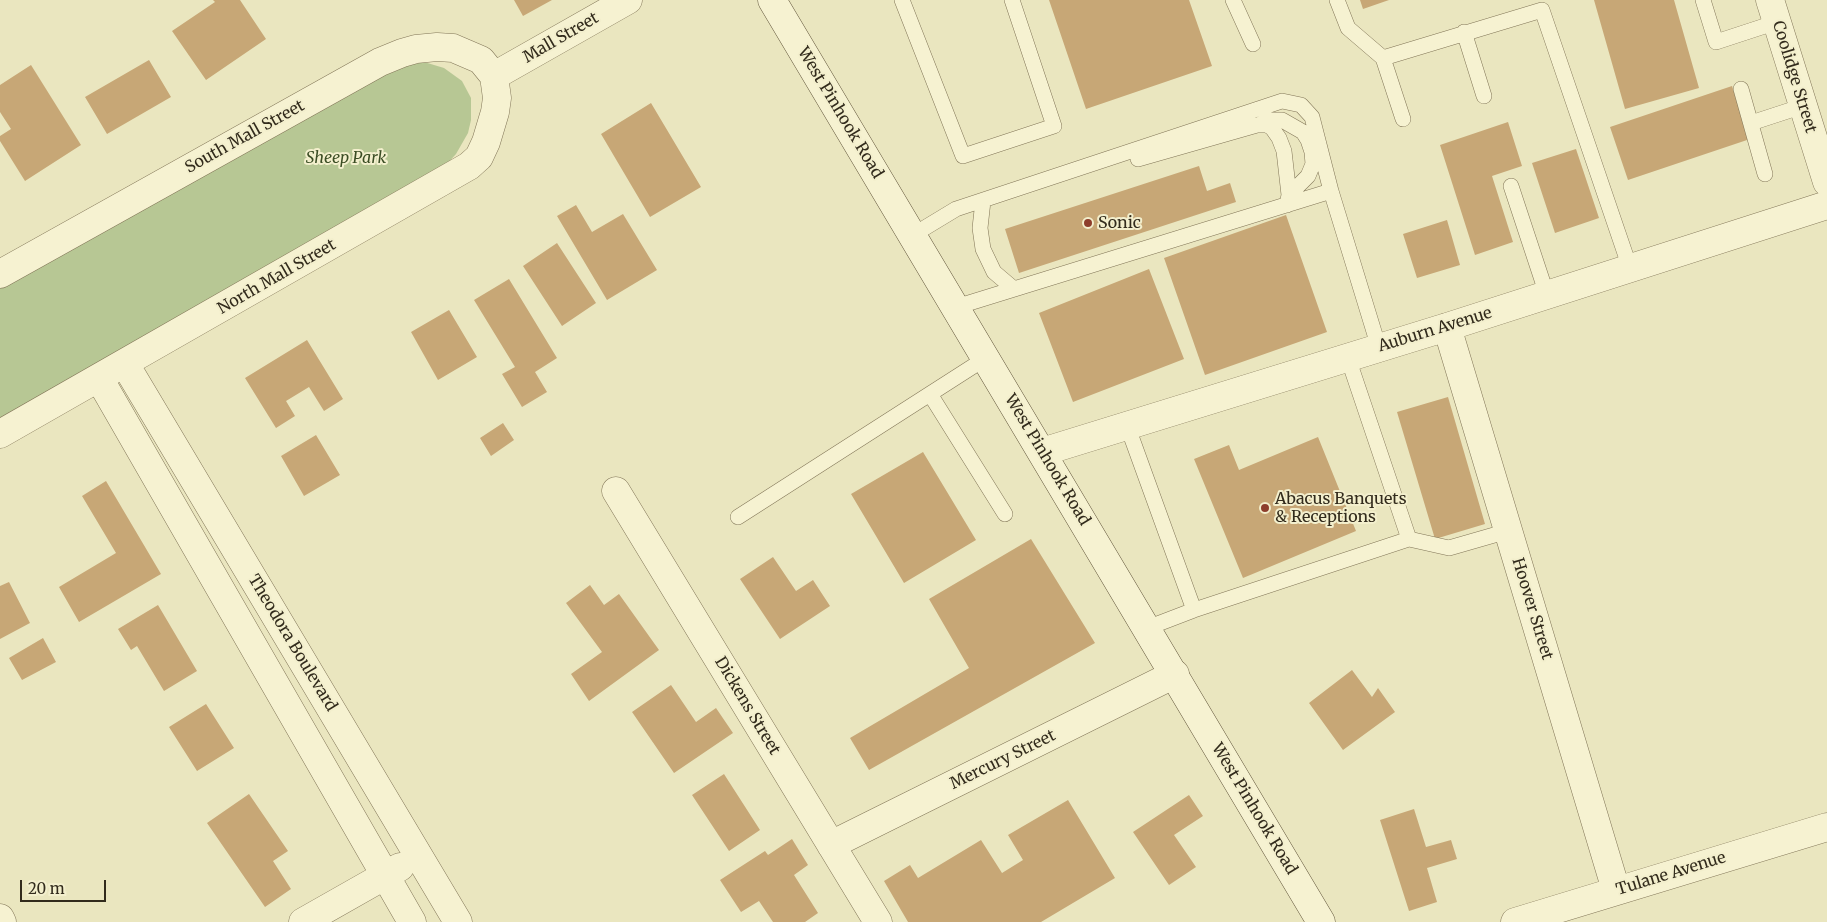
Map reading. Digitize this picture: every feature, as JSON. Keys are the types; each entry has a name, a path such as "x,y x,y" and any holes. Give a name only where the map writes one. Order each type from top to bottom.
{"street":[{"name":"Mall Street","path":"494,76 628,0"},
{"name":"West Pinhook Road","path":"772,0 1321,922"},
{"name":"Coolidge Street","path":"1774,11 1827,182"},
{"name":"South Mall Street","path":"0,274 372,67 402,53 416,49 454,48 481,60 494,76"},
{"name":"North Mall Street","path":"0,434 469,166 479,157 486,142 495,112 498,98 494,76"},
{"name":"Auburn Avenue","path":"1042,452 1447,327 1827,205"},
{"name":"Hoover Street","path":"1447,327 1616,890"},
{"name":"Theodora Boulevard","path":"125,364 458,922"},
{"name":"Theodora Boulevard","path":"99,378 412,922"},
{"name":"Dickens Street","path":"616,491 878,922"},
{"name":"Mercury Street","path":"831,845 1175,674"},
{"name":"Tulane Avenue","path":"1515,922 1827,826"},
{"path":"303,922 419,857"},
{"path":"0,918 2,922"}],"lane":[{"path":"902,0 963,156 1054,126 1012,0"},
{"path":"1233,0 1254,44"},
{"path":"1337,0 1348,28 1383,58 1403,119"},
{"path":"1703,0 1716,42 1774,11"},
{"path":"1383,58 1542,10 1630,268"},
{"path":"1464,32 1484,96"},
{"path":"1741,88 1765,174"},
{"path":"913,235 956,209 1282,101 1301,105 1312,117 1331,192 1379,348"},
{"path":"1751,123 1803,106"},
{"path":"1066,173 1096,171 1270,120 1282,120 1303,132 1312,152 1313,164 1308,176 1288,200"},
{"path":"1257,125 1267,125 1272,128 1279,138 1284,151 1288,200"},
{"path":"1511,186 1547,295"},
{"path":"956,307 1288,200 1331,192"},
{"path":"983,201 980,228 984,249 994,272 1014,289"},
{"path":"738,516 986,358"},
{"path":"1348,358 1409,538"},
{"path":"930,394 1005,514"},
{"path":"1127,425 1194,610"},
{"path":"1147,628 1194,610 1409,538 1450,548 1508,531"}],"green space":[{"name":"Sheep Park","path":"424,62 444,68 462,81 471,98 471,120 468,133 456,154 446,165 435,173 0,418 0,288 388,69"}],"building":[{"path":"213,0 240,0 266,39 206,80 172,31 215,2"},
{"path":"514,0 552,0 523,16"},
{"path":"1049,0 1189,0 1212,66 1086,109"},
{"path":"1360,0 1389,0 1363,9"},
{"path":"1594,0 1674,0 1699,88 1625,109"},
{"path":"149,60 171,97 107,134 85,97"},
{"path":"31,65 81,145 25,181 0,141 0,136 11,129 0,112 0,85"},
{"path":"1732,86 1750,139 1628,180 1610,127"},
{"path":"651,103 701,187 650,217 601,134"},
{"path":"1508,122 1522,166 1492,176 1513,242 1475,255 1440,145"},
{"path":"1576,149 1599,218 1555,233 1532,163"},
{"path":"1199,166 1207,191 1230,183 1236,202 1019,273 1005,229"},
{"path":"576,205 592,232 623,214 657,270 607,300 557,216"},
{"path":"1286,215 1327,332 1205,375 1164,258"},
{"path":"1447,220 1460,265 1417,278 1403,234"},
{"path":"557,243 596,303 562,326 523,266"},
{"path":"1149,269 1184,359 1073,402 1039,313"},
{"path":"509,279 557,358 535,372 547,392 522,407 502,374 515,367 474,300"},
{"path":"449,310 477,357 438,380 411,332"},
{"path":"307,340 343,399 324,411 309,387 286,401 295,416 276,428 245,378"},
{"path":"1448,397 1485,524 1435,539 1397,412"},
{"path":"503,423 514,440 491,456 480,438"},
{"path":"316,435 340,475 304,496 281,456"},
{"path":"1318,437 1356,531 1243,578 1194,459 1229,445 1239,470"},
{"path":"923,452 976,540 904,583 851,494"},
{"path":"106,481 161,574 79,622 59,587 116,553 82,496"},
{"path":"1031,539 1095,643 869,770 850,738 969,668 929,599"},
{"path":"773,557 796,591 813,580 830,606 780,639 740,579"},
{"path":"9,582 30,623 0,639 0,586"},
{"path":"590,585 604,605 619,594 659,650 589,701 571,674 602,652 566,603"},
{"path":"158,605 197,671 164,691 137,646 131,650 118,629"},
{"path":"43,638 56,662 22,680 9,658"},
{"path":"1352,670 1372,697 1378,688 1395,712 1343,750 1309,703"},
{"path":"671,685 696,722 716,708 733,733 674,773 632,712"},
{"path":"206,704 234,748 197,771 169,727"},
{"path":"724,774 760,830 729,851 692,795"},
{"path":"249,794 288,851 273,861 291,889 265,907 207,823"},
{"path":"1189,795 1203,816 1174,835 1196,867 1169,885 1133,832"},
{"path":"1068,800 1115,878 1041,922 908,922 884,881 910,865 918,878 981,840 1002,873 1023,860 1008,835"},
{"path":"1414,809 1426,847 1451,840 1457,859 1427,868 1437,902 1409,911 1380,820"},
{"path":"792,839 808,865 794,875 818,913 805,922 773,922 759,901 741,912 720,880 765,851 768,855"}],"place":[{"name":"Sonic","path":"1088,223"},
{"name":"Abacus Banquets & Receptions","path":"1265,508"}]}
